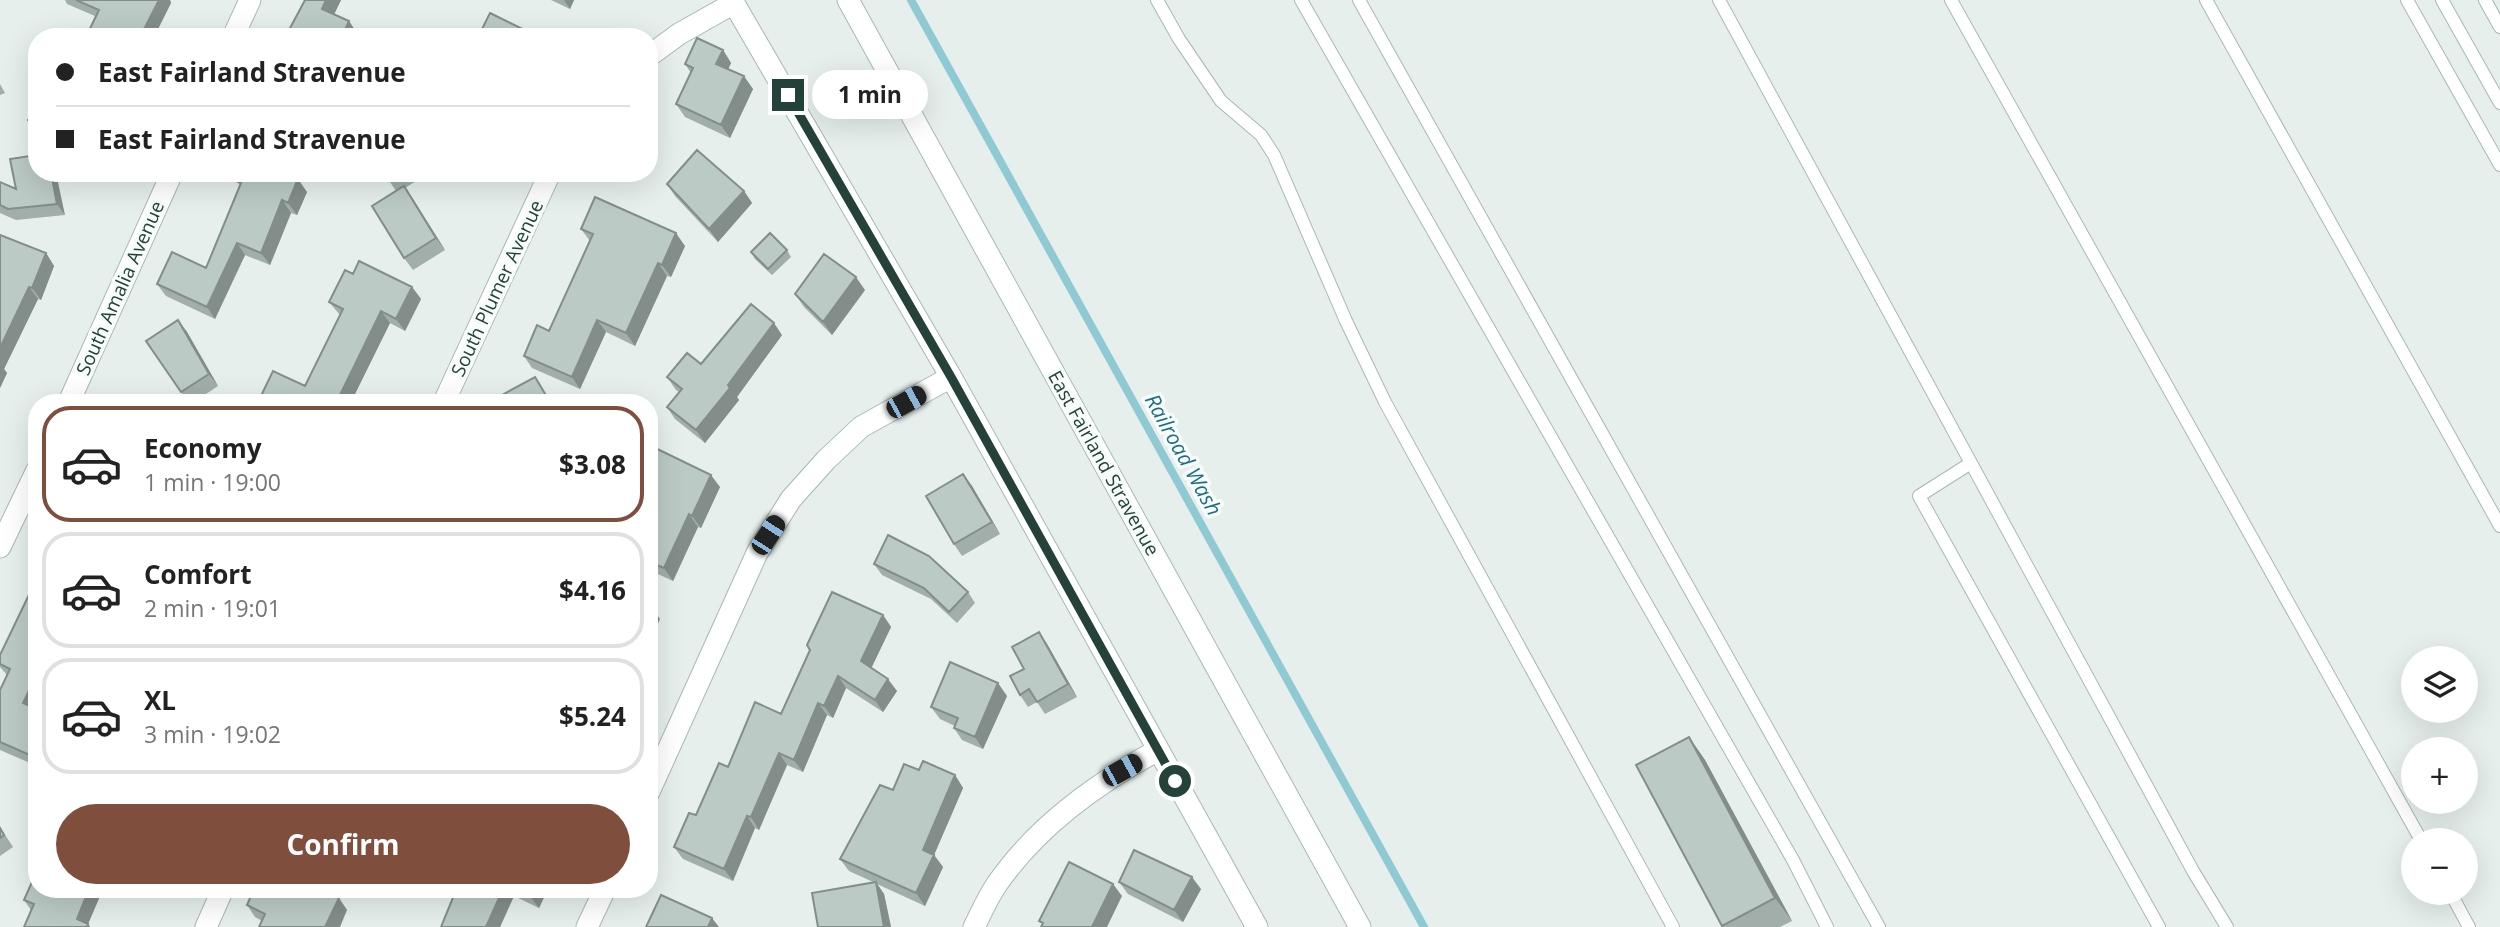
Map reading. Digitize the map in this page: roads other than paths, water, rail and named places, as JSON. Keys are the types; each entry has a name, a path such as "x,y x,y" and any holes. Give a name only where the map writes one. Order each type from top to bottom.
{"street":[{"path":"237,28 250,0"},
{"name":"East Fairland Stravenue","path":"848,0 1360,927"},
{"path":"658,49 733,1 951,377 1257,927"},
{"name":"South Amalia Avenue","path":"73,394 168,182"},
{"name":"South Plumer Avenue","path":"448,394 546,182"},
{"path":"658,772 757,553 791,499 825,460 861,427 951,377"},
{"path":"0,547 28,489"},
{"path":"974,927 996,884 1038,835 1122,770 1158,750"},
{"path":"206,927 219,898"},
{"path":"587,927 601,898"}],"lane":[{"path":"1157,0 1179,40 1221,101 1261,135 1274,155 1346,321 1385,402 1672,927"},
{"path":"1301,0 1793,860 1827,927"},
{"path":"1359,0 1879,927"},
{"path":"1719,0 2193,871 2227,927"},
{"path":"1951,0 2414,828"},
{"path":"2206,0 2500,526"},
{"path":"2407,0 2500,165"},
{"path":"2442,0 2500,103"},
{"path":"2485,0 2500,27"},
{"path":"1971,463 1919,496 2159,927"},
{"path":"2457,905 2469,927"}],"waterway":[{"name":"Railroad Wash","path":"911,0 1424,927"}]}
